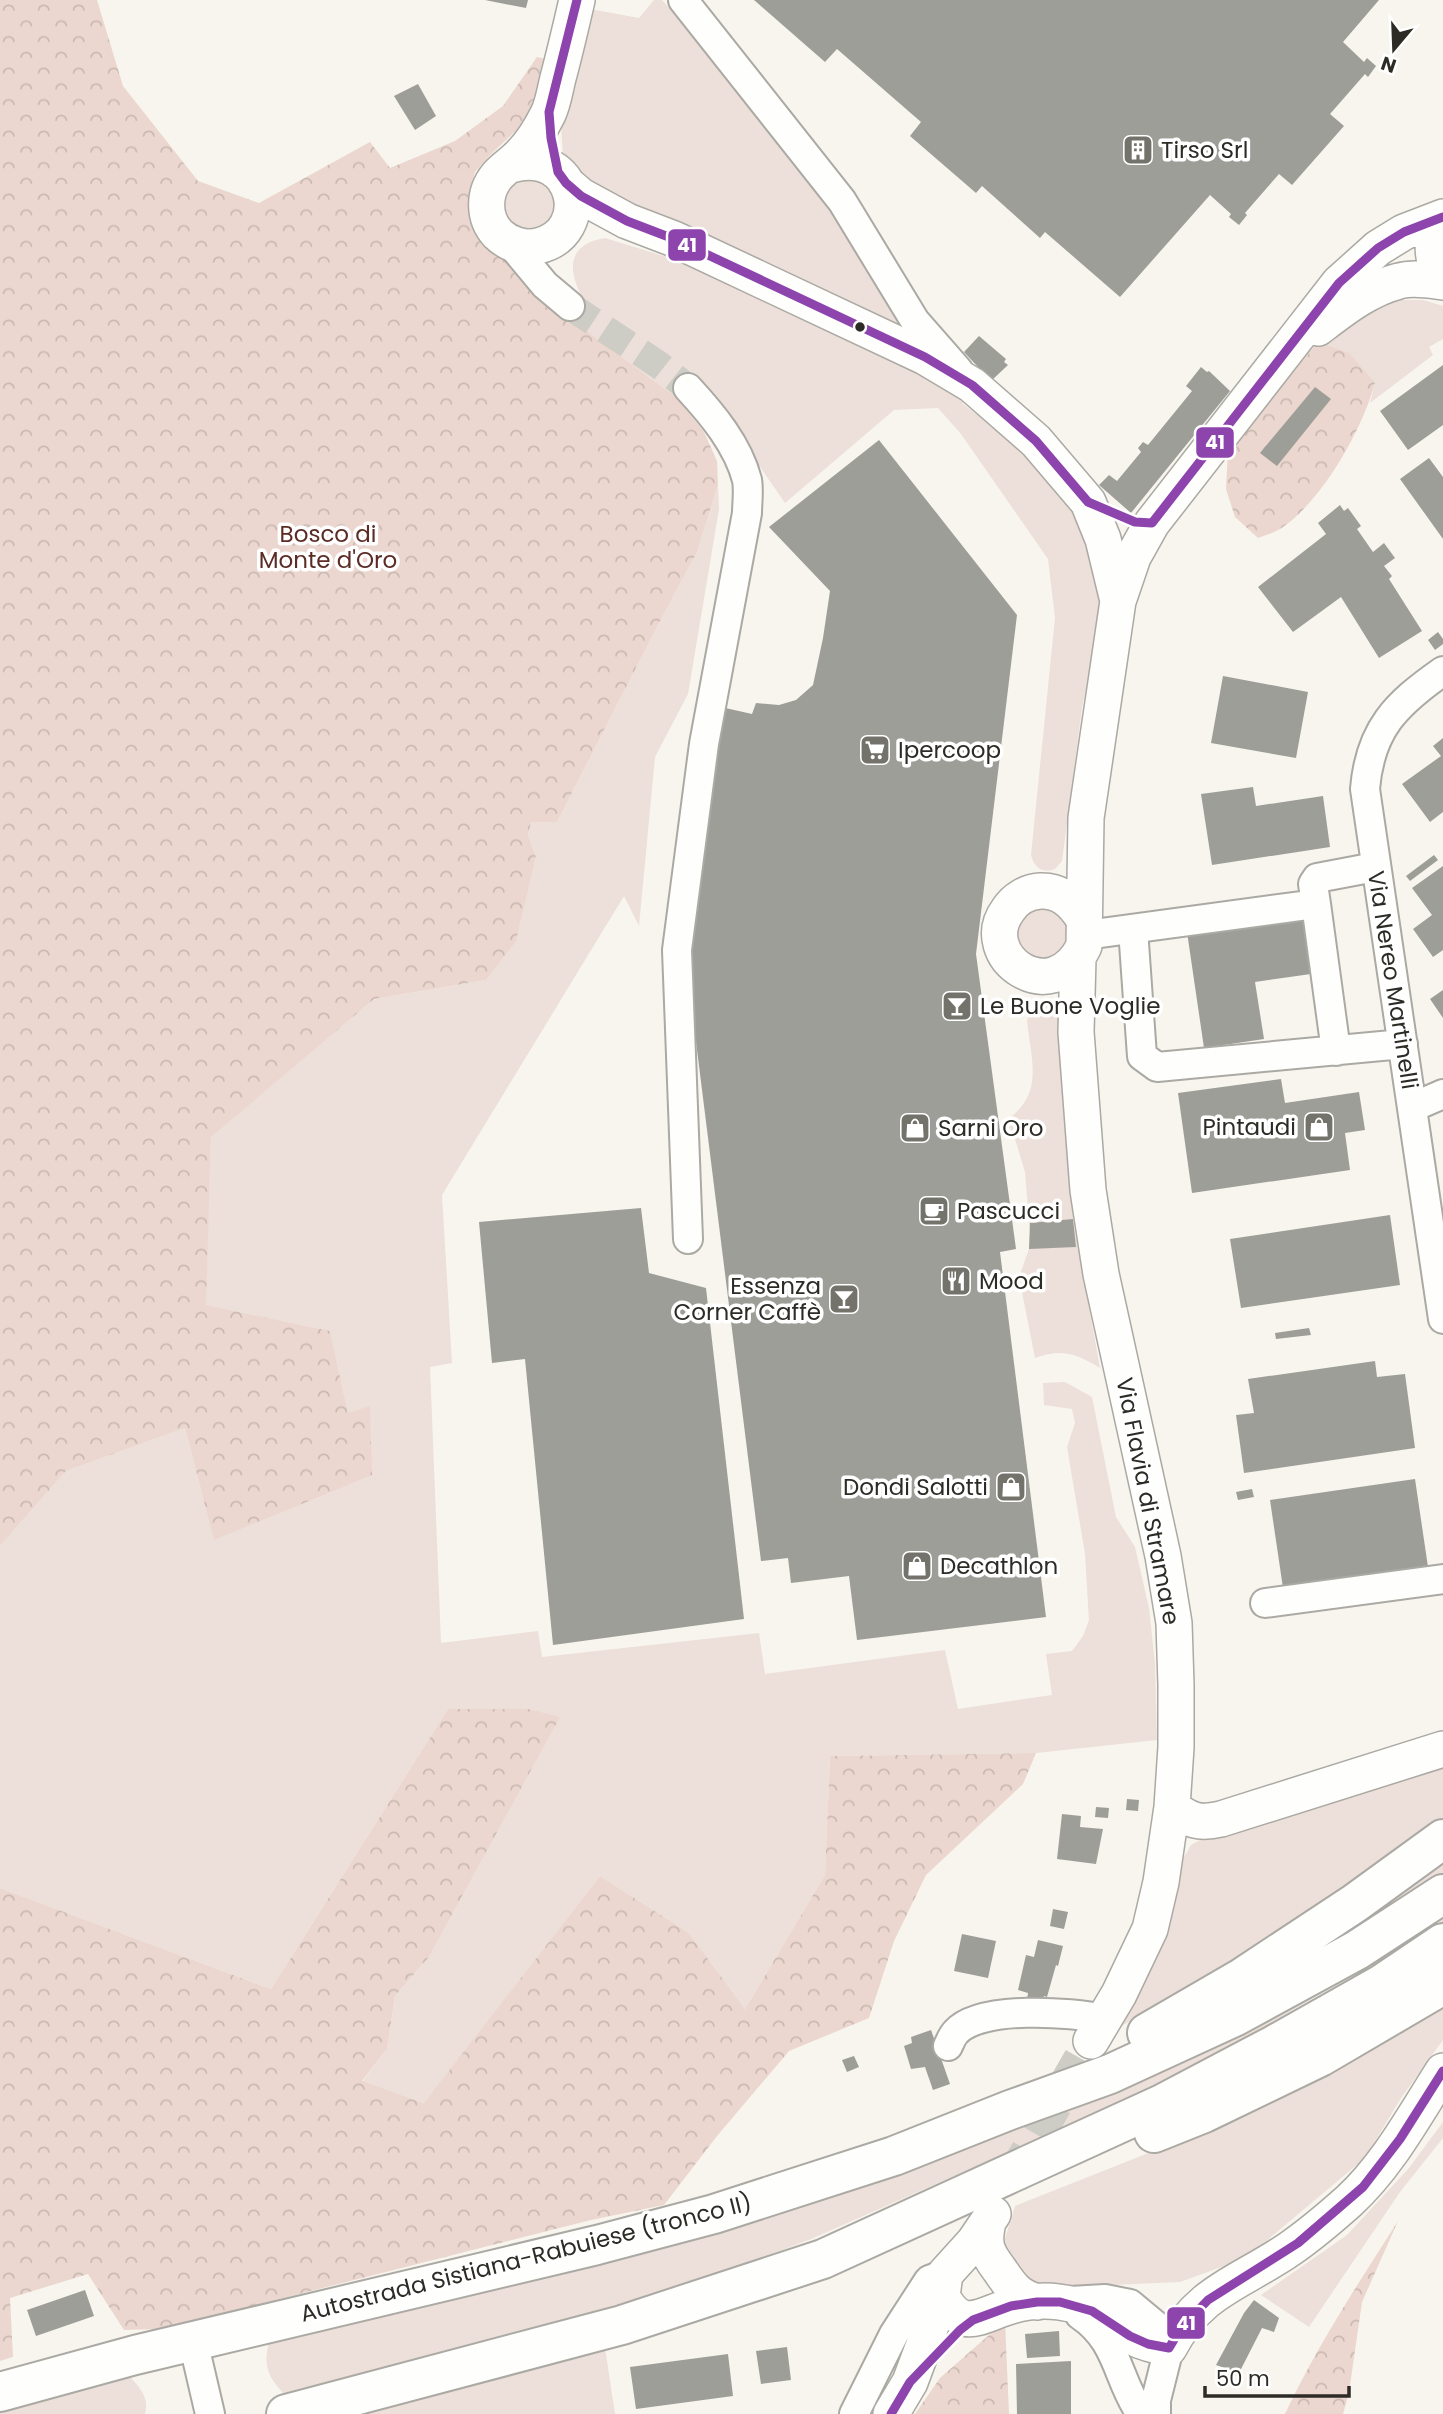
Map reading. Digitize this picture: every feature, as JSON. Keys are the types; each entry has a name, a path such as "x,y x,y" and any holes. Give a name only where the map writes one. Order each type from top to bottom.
{"highway":[{"path":"1010,2110 1240,1979 1355,1903 1443,1839"},
{"name":"Autostrada Sistiana-Rabuiese (tronco II)","path":"0,2392 193,2341 597,2245 713,2214 894,2157 1010,2110 1110,2074 1234,2017 1357,1950 1443,1894"},
{"path":"286,2414 622,2325 823,2259 1162,2104 1274,2046 1382,1984 1443,1943"},
{"path":"886,2230 998,2194 1204,2113 1320,2057 1443,1985"}],"main road":[{"path":"577,0 549,112 534,138 491,184 486,197 486,211 499,235 522,247 534,247 595,220 627,222"},
{"path":"549,112 551,138 572,205 561,233"},
{"path":"511,165 523,162 547,165 581,196 627,222 674,239 925,358 972,385 1035,441 1088,502 1103,539 1118,601"},
{"name":"Via Flavia di Stramare","path":"1443,219 1434,240 1433,255 1443,280"},
{"name":"Via Flavia di Stramare","path":"1097,2030 1150,1929 1161,1882 1172,1807 1175,1747 1174,1623 1163,1556 1101,1274 1087,1189 1076,1032 1085,839 1118,601 1133,557 1152,523 1339,283 1378,248 1404,232 1443,219"},
{"name":"Via Flavia di Stramare","path":"1269,373 1315,331 1362,296 1400,280 1443,280"},
{"path":"1088,502 1135,523 1152,523"},
{"name":"Via Flavia di Stramare","path":"1076,1032 1060,998 1042,976 1023,971 1006,955 1000,928 1009,909 1024,895 1038,891 1052,892 1063,884 1072,872 1085,839"},
{"path":"1042,976 1056,974 1068,968 1082,937 1076,906 1065,897 1052,892"},
{"path":"1172,1807 1186,1819 1206,1823 1443,1749"},
{"path":"969,2274 1018,2293 1092,2311 1130,2336 1169,2348 1189,2316 1208,2297 1290,2249 1350,2200 1389,2156 1443,2071"},
{"path":"990,2218 955,2314 982,2317 1011,2306 1048,2302"},
{"path":"911,2382 944,2346 1003,2298 1006,2288 969,2274"},
{"path":"891,2414 969,2274"}],"street":[{"path":"683,0 842,201 915,321 972,385"},
{"path":"510,243 545,285 564,302 551,278 550,260 561,233"},
{"path":"688,388 716,420 736,454 747,482 747,513 704,744 677,950 688,1239"},
{"name":"Via Nereo Martinelli","path":"1443,671 1394,709 1369,755 1364,789 1438,1254 1443,1319"},
{"path":"1336,1051 1313,884 1317,878 1376,867"},
{"path":"1082,937 1316,904"},
{"path":"1133,929 1142,1056 1157,1067 1403,1044"},
{"path":"1413,1107 1443,1094"},
{"path":"1265,1603 1443,1579"},
{"path":"948,2046 956,2031 979,2019 1026,2012 1079,2014 1097,2030"},
{"path":"854,2414 894,2334 929,2280 969,2274"},
{"path":"1048,2302 1090,2322 1105,2338 1141,2414"},
{"path":"193,2341 210,2414"},
{"path":"1156,2414 1156,2400 1169,2348"}],"shaded area":[{"path":"654,0 662,0 740,86 822,190 921,344 601,191 563,156 561,124 590,9 639,18"},
{"path":"529,177 548,185 556,204 548,223 529,231 510,223 502,204 510,185"},
{"path":"605,238 706,269 961,390 963,404 976,414 982,408 1081,507 1102,595 1099,630 1082,707 1062,861 1055,869 1046,871 1039,868 1031,855 1055,618 1048,559 961,434 938,408 894,410 785,503 714,400 696,379 677,398 560,312 581,295 573,266 578,251 593,241"},
{"path":"1392,300 1423,300 1443,306 1443,339 1429,347 1433,355 1370,403 1375,383 1318,342"},
{"path":"718,485 719,509 688,694 655,757 639,926 624,896 442,1195 452,1363 430,1367 441,1643 538,1631 542,1657 759,1633 765,1674 945,1650 958,1709 1052,1695 1046,1654 1072,1651 1083,1636 1089,1620 1085,1554 1067,1447 1075,1423 1072,1409 1044,1405 1043,1383 1065,1382 1092,1397 1116,1517 1135,1547 1149,1608 1155,1664 1157,1740 1036,1753 830,1756 825,1875 745,2009 689,1933 600,1876 425,2103 362,2082 387,2049 395,1996 423,1964 448,1709 271,1989 0,1888 0,1546 66,1471 185,1428 214,1539 370,1407 348,1414 330,1331 205,1305 211,1136 374,999 486,980 516,940 536,857 528,835 531,821 557,822 697,552"},
{"path":"1042,904 1067,918 1071,936 1055,958 1037,960 1021,952 1016,926 1020,918"},
{"path":"1043,1005 1052,1007 1061,1019 1072,1156 1073,1219 1100,1368 1069,1354 1053,1353 1035,1358 1019,1277 1029,1249 1030,1234 1025,1172 1006,1120 1018,1110 1031,1088 1033,1076 1027,1021 1032,1010"},
{"path":"1443,1760 1443,1818 1243,1964 1111,2031 1191,1845 1216,1831"},
{"path":"1443,1853 1443,1965 1392,1998 1368,1965 1238,2043 1135,2096 811,2239 706,2279 501,2338 283,2393 270,2374 267,2355 270,2338 788,2205 1357,1950 1340,1931"},
{"path":"1443,1998 1443,2040 1401,2098 1365,2158 1246,2258 1180,2282 1043,2288 1016,2279 1003,2245 1015,2206 1151,2152 1328,2066"},
{"path":"1443,2122 1443,2138 1400,2192 1309,2327 1261,2295 1347,2235 1409,2168"},
{"path":"605,2348 615,2414 332,2414"},
{"path":"127,2374 144,2397 145,2414 0,2414 0,2405"}],"green space":[{"name":"Bosco di Monte d'Oro","path":"0,0 97,0 123,86 198,181 259,203 370,142 390,168 455,141 503,106 537,57 549,60 534,106 522,125 475,172 468,197 472,226 492,250 522,275 550,304 677,398 704,432 717,461 718,485 697,552 557,822 531,822 528,835 536,857 516,941 486,980 374,999 211,1137 206,1305 330,1331 348,1413 370,1406 372,1475 214,1540 185,1428 66,1471 0,1546"},
{"path":"1318,342 1349,353 1375,383 1351,442 1326,482 1298,515 1280,529 1258,538 1235,517 1226,489 1228,451"},
{"path":"448,1709 528,1709 560,1717 428,1958 395,1996 387,2049 362,2081 424,2103 600,1876 689,1933 745,2009 825,1875 830,1756 1036,1753 1023,1784 926,1875 894,1941 869,2018 789,2051 717,2136 664,2205 591,2220 161,2329 124,2330 88,2274 10,2298 13,2357 0,2361 0,1888 271,1989"},
{"path":"1398,2221 1362,2302 1349,2392 1343,2414 1285,2414 1324,2340"},
{"path":"1005,2321 1009,2414 915,2414 940,2378"}],"building":[{"path":"485,0 528,0 526,8"},
{"name":"Tirso Srl","path":"754,0 1379,0 1343,42 1364,62 1367,58 1376,66 1368,77 1365,74 1330,114 1344,126 1292,185 1279,174 1245,213 1247,215 1239,225 1210,195 1120,297 1045,232 1040,238 982,186 976,193 910,136 921,122 837,49 825,62"},
{"path":"418,84 436,116 415,130 394,96"},
{"path":"979,336 1006,359 1004,362 1008,365 991,381 964,352"},
{"path":"1443,365 1443,425 1408,450 1380,411"},
{"path":"1201,367 1230,391 1131,513 1099,485 1109,475 1117,481 1141,452 1138,448 1143,442 1148,445 1192,391 1186,386"},
{"path":"1315,387 1331,399 1277,466 1260,453"},
{"path":"879,440 1017,615 976,954 1016,1249 1000,1252 1046,1617 857,1640 849,1576 791,1583 788,1558 761,1561 684,946 721,707 752,714 756,703 779,705 796,700 813,685 823,638 830,591 769,527"},
{"path":"1429,458 1443,477 1443,539 1400,479"},
{"path":"1340,505 1344,511 1348,508 1361,526 1357,529 1373,552 1384,543 1395,558 1384,566 1392,576 1389,579 1422,631 1379,658 1341,597 1293,632 1258,587 1326,534 1318,523"},
{"path":"1438,632 1443,644 1435,650 1428,640"},
{"path":"1223,676 1308,692 1296,758 1211,743"},
{"path":"1443,738 1443,812 1430,822 1402,784 1441,756 1433,746"},
{"path":"1253,787 1256,806 1323,796 1330,847 1212,865 1201,794"},
{"path":"1434,855 1438,860 1410,881 1406,876"},
{"path":"1443,866 1443,950 1433,957 1413,929 1432,915 1412,888"},
{"path":"1303,915 1311,974 1255,982 1264,1039 1204,1048 1187,932"},
{"path":"1443,990 1443,1018 1430,999"},
{"path":"1281,1079 1285,1103 1359,1092 1365,1130 1345,1133 1350,1170 1192,1193 1178,1093"},
{"path":"641,1208 649,1273 706,1288 744,1619 553,1645 525,1359 492,1363 479,1222"},
{"path":"1390,1215 1400,1285 1241,1308 1230,1239"},
{"path":"1073,1219 1076,1247 1029,1249 1030,1223"},
{"path":"1309,1328 1311,1335 1276,1339 1275,1333"},
{"path":"1375,1361 1377,1377 1405,1374 1415,1448 1244,1473 1236,1415 1254,1413 1248,1379"},
{"path":"1415,1479 1428,1567 1283,1588 1270,1500"},
{"path":"1252,1489 1254,1497 1238,1500 1236,1492"},
{"path":"1127,1799 1139,1800 1138,1811 1126,1810"},
{"path":"1096,1807 1109,1808 1108,1818 1095,1817"},
{"path":"1062,1814 1081,1816 1080,1827 1103,1829 1096,1864 1057,1859"},
{"path":"1053,1909 1068,1912 1064,1929 1050,1926"},
{"path":"962,1934 996,1941 988,1978 954,1971"},
{"path":"1038,1940 1063,1946 1047,1997 1044,1996 1042,2004 1027,2000 1028,1993 1018,1990 1026,1955 1034,1957"},
{"path":"931,2030 950,2084 933,2090 925,2067 911,2069 904,2046 912,2043 911,2037"},
{"path":"854,2056 859,2067 847,2072 842,2060"},
{"path":"85,2290 94,2316 36,2336 27,2310"},
{"path":"1254,2300 1279,2318 1274,2332 1262,2328 1239,2373 1216,2365 1244,2313"},
{"path":"1059,2331 1060,2356 1027,2358 1025,2334"},
{"path":"787,2347 791,2380 761,2384 756,2351"},
{"path":"728,2354 733,2396 636,2409 630,2367"},
{"path":"1071,2361 1071,2414 1017,2414 1016,2364"}],"tunnel":[{"path":"570,306 659,365 688,388"},
{"path":"1011,2181 1091,2041"}],"transit line":[{"name":"41","path":"577,0 549,112 558,172 566,183 581,196 627,221 674,239 925,357 972,385 1036,441 1088,502 1135,522 1152,523 1339,283 1378,248 1404,232 1443,217"},
{"name":"41","path":"891,2414 910,2382 960,2330 973,2320 1011,2306 1060,2302 1092,2311 1130,2336 1148,2344 1169,2348 1181,2328 1208,2300 1298,2243 1363,2187 1400,2139 1443,2071"}],"place":[{"name":"Tirso Srl","path":"1138,150"},
{"name":"Ipercoop","path":"875,750"},
{"name":"Le Buone Voglie","path":"957,1006"},
{"name":"Pintaudi","path":"1319,1127"},
{"name":"Sarni Oro","path":"915,1128"},
{"name":"Pascucci","path":"934,1211"},
{"name":"Mood","path":"956,1281"},
{"name":"Essenza Corner Caffè","path":"844,1299"},
{"name":"Dondi Salotti","path":"1011,1487"},
{"name":"Decathlon","path":"917,1566"}]}
